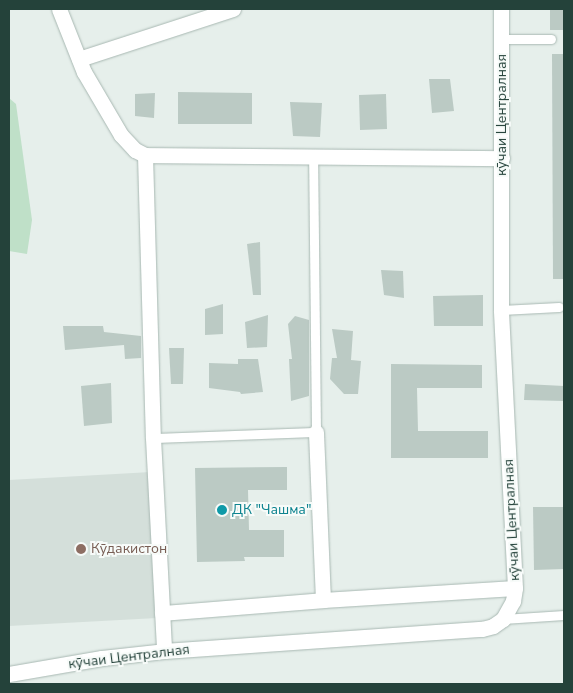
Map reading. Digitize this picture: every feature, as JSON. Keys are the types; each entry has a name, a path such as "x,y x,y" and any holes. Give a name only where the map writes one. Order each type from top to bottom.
{"street":[{"path":"59,9 84,72 121,135 135,150 145,155 502,158"},
{"path":"79,58 233,9"},
{"name":"кӯчаи Централная","path":"10,675 164,651 482,629 493,626 503,619 513,601 516,588 501,310 501,9"},
{"path":"145,155 153,438 164,651"},
{"path":"316,432 324,600"},
{"path":"162,613 324,600 516,588"}],"lane":[{"path":"502,39 551,39"},
{"path":"153,438 316,432 313,155"},
{"path":"501,310 559,307"},
{"path":"503,619 564,616"}],"shaded area":[{"name":"Кӯдакистон","path":"151,472 157,618 9,626 9,480"}],"green space":[{"path":"9,98 16,104 32,220 27,254 9,251"}],"building":[{"path":"550,9 564,9 564,30 550,30"},
{"path":"552,54 564,54 564,279 553,279"},
{"path":"429,79 450,79 454,111 432,113"},
{"path":"178,92 252,93 252,124 178,124"},
{"path":"155,93 154,118 135,116 135,94"},
{"path":"386,94 387,129 360,130 359,95"},
{"path":"290,102 322,103 320,137 293,136"},
{"path":"260,242 261,295 253,295 247,244"},
{"path":"381,270 403,271 404,298 384,295"},
{"path":"483,295 483,326 434,326 433,296"},
{"path":"223,304 223,334 205,335 205,309"},
{"path":"268,315 267,347 247,348 245,322"},
{"path":"295,316 309,320 309,396 291,401 289,359 292,359 288,324"},
{"path":"63,326 103,326 104,332 141,336 141,358 125,359 124,345 65,350"},
{"path":"332,329 353,331 351,360 361,361 358,394 344,394 330,379 332,358 337,358"},
{"path":"169,348 184,348 183,384 171,384"},
{"path":"238,359 258,359 263,392 241,394 240,392 209,388 209,363 238,364"},
{"path":"391,364 482,365 482,388 417,388 418,431 488,431 488,458 391,458"},
{"path":"111,383 112,423 84,426 81,386"},
{"path":"525,384 564,386 564,401 524,400"},
{"name":"ДК \"Чашма\"","path":"287,467 287,490 248,490 249,530 284,530 284,557 244,557 245,561 197,562 195,468"},
{"path":"533,507 564,507 564,569 534,570"}],"place":[{"name":"ДК \"Чашма\"","path":"222,510"},
{"name":"Кӯдакистон","path":"81,549"}]}
